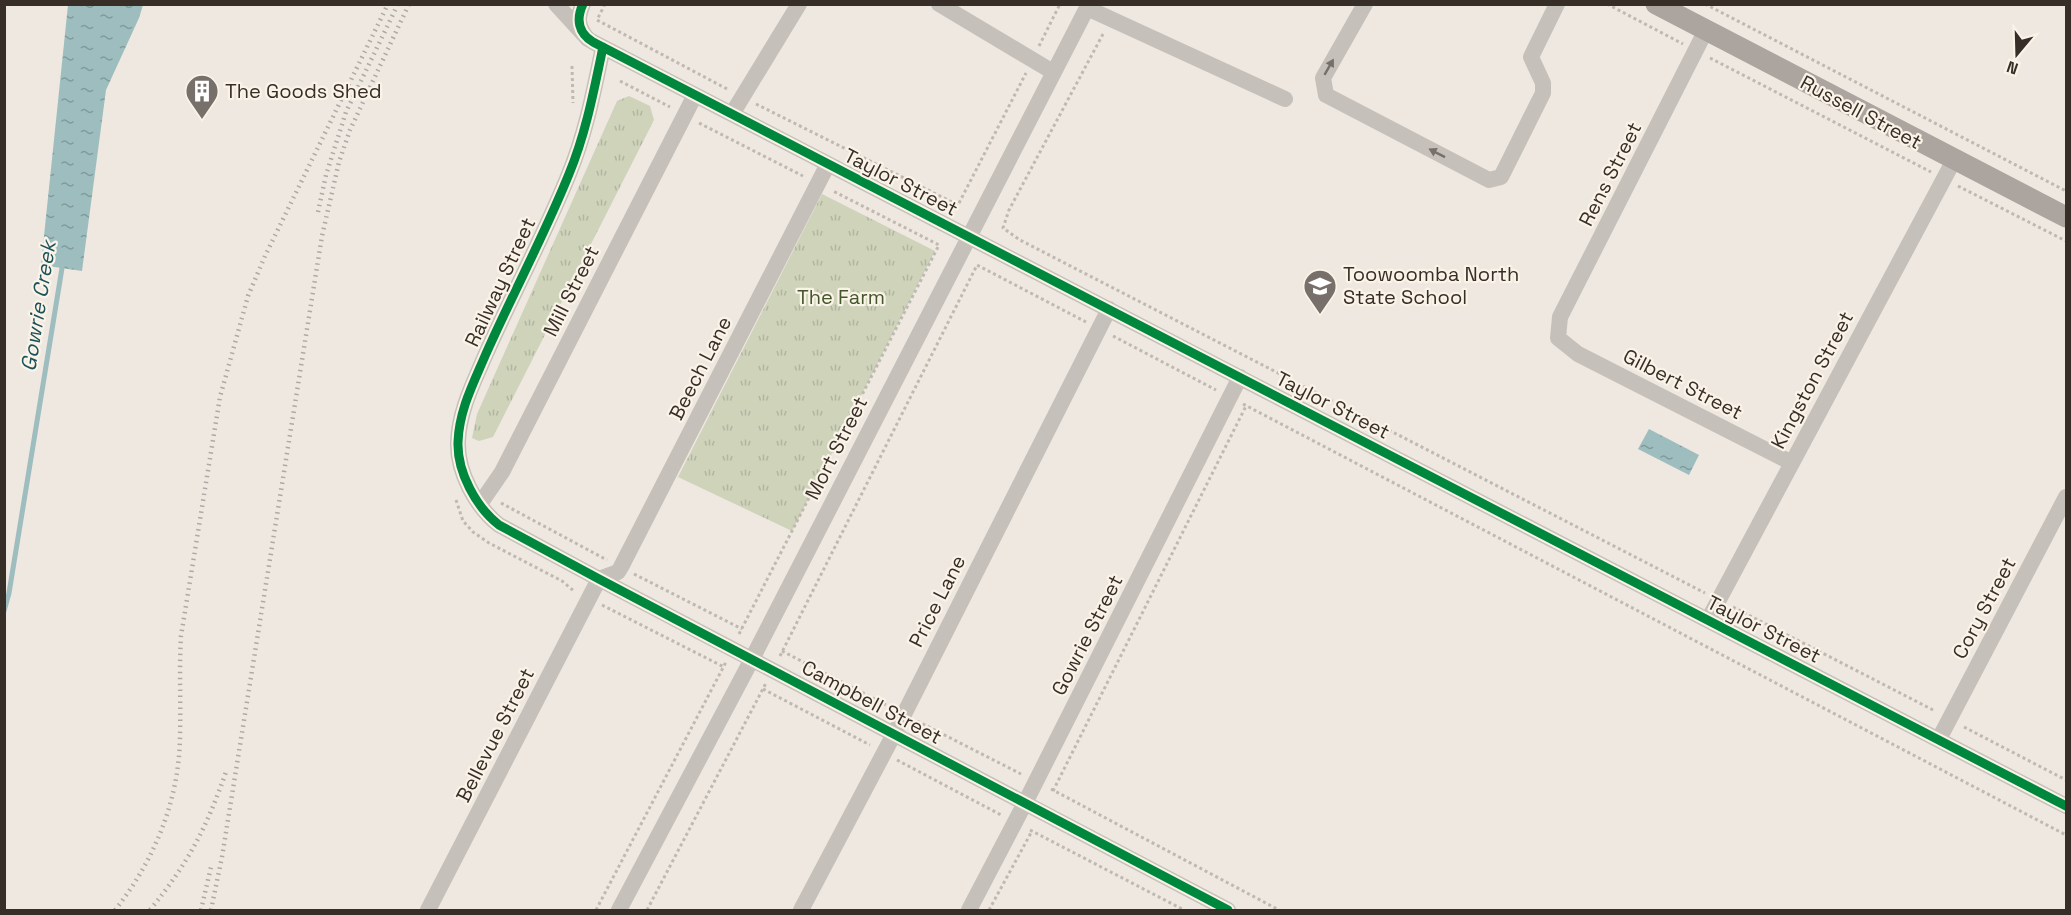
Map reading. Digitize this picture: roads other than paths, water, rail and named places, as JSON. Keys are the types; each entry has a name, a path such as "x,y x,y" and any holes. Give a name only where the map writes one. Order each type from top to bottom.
{"main road":[{"name":"Russell Street","path":"1656,4 1706,30 1949,169 2067,217"}],"street":[{"name":"Taylor Street","path":"556,4 584,35 603,47 2067,806"},
{"path":"583,4 578,18 584,35"},
{"path":"732,114 799,4"},
{"path":"939,4 1053,72"},
{"path":"1365,4 1323,78 1326,95 1489,180 1501,177 1543,93 1543,83 1531,57 1557,4"},
{"path":"1088,6 1110,20 1285,99"},
{"name":"Mort Street","path":"619,910 752,659 1088,6"},
{"name":"Rens Street","path":"1558,338 1560,317 1706,30"},
{"name":"Railway Street","path":"499,525 488,517 468,486 460,462 458,445 463,411 494,336 569,174 586,127 603,47"},
{"name":"Mill Street","path":"480,504 502,472 695,94"},
{"name":"Beech Lane","path":"599,579 618,572 621,567 828,164"},
{"name":"Kingston Street","path":"1708,620 1949,169"},
{"name":"Price Lane","path":"801,910 894,734 1109,309"},
{"name":"Gilbert Street","path":"1558,338 1578,354 1792,463"},
{"name":"Gowrie Street","path":"969,910 1026,803 1240,377"},
{"name":"Cory Street","path":"1939,739 2067,497"},
{"name":"Campbell Street","path":"499,525 1228,910"},
{"name":"Bellevue Street","path":"428,910 599,579"}],"water":[{"path":"68,5 143,5 106,90 82,271 41,265"},
{"path":"1649,429 1699,455 1689,475 1638,449"}],"waterway":[{"name":"Gowrie Creek","path":"4,611 9,593 63,262"}],"railway":[{"path":"115,910 152,851 162,829 175,784 180,737 181,636 220,397 248,296 265,256 388,4"},
{"path":"318,212 326,175 346,112 398,4"},
{"path":"211,910 222,857 322,236 339,162 350,130 409,4"},
{"path":"150,910 176,876 196,843 227,769"},
{"path":"201,910 211,867"}],"place":[{"name":"The Goods Shed","path":"202,120"},
{"name":"Toowoomba North State School","path":"1320,315"}],"park label":[{"name":"The Farm","path":"841,297"}]}
